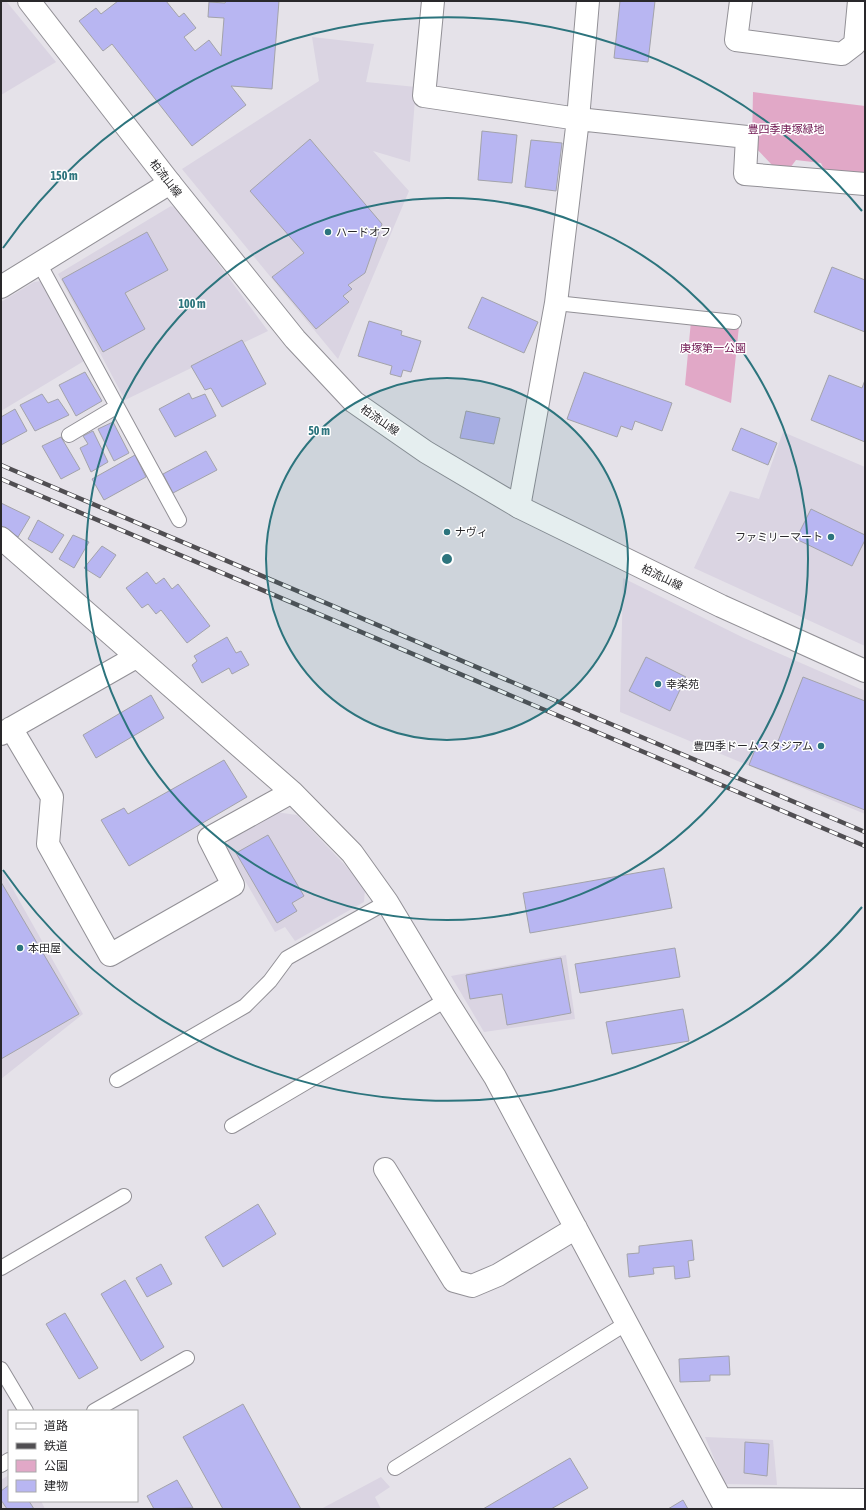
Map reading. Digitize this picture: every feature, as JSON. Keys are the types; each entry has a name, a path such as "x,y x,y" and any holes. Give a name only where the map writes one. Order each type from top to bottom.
{"street":[{"name":"柏流山線","path":"29,1 294,340 354,402 426,452 519,507 721,606 865,671"},
{"path":"433,1 424,96 578,119 747,137 745,174 865,184"},
{"path":"519,507 556,303 578,119 588,1"},
{"path":"741,1 736,40 842,54 855,44 858,1"},
{"path":"1,287 170,183"},
{"path":"1,538 292,792 352,854 387,902 446,1000 495,1077 723,1504 865,1500"},
{"path":"136,657 6,731 52,797 48,844 110,955 233,885 209,838 292,792"},
{"path":"385,1169 454,1281 472,1286 498,1275 576,1228"}],"lane":[{"path":"39,264 179,520"},
{"path":"556,303 734,322"},
{"path":"69,435 116,407"},
{"path":"117,1080 245,1006 270,981 287,958 387,902"},
{"path":"232,1126 446,1000"},
{"path":"1,1268 124,1196"},
{"path":"395,1468 627,1323"},
{"path":"96,1410 187,1358"},
{"path":"1,1369 25,1410"}],"shaded area":[{"path":"1,1 6,1 56,62 1,95"},
{"path":"312,37 374,44 366,82 416,87 410,162 373,151 409,191 338,359 182,169 319,81"},
{"path":"171,206 178,209 268,331 125,400 58,274"},
{"path":"41,281 84,361 1,411 1,302 34,282"},
{"path":"783,432 865,467 865,646 694,568 730,491 759,499"},
{"path":"623,578 744,638 865,691 865,814 620,712"},
{"path":"275,812 297,815 344,864 365,889 364,902 295,941 285,927 275,932 227,850 228,840"},
{"name":"本田屋","path":"1,868 83,1014 1,1079"},
{"path":"566,955 575,1019 484,1032 451,976"},
{"path":"705,1437 773,1440 777,1485 725,1484"},
{"path":"8,1476 8,1502 42,1502 45,1509 1,1509 1,1480"},
{"path":"381,1477 390,1487 375,1497 381,1509 321,1509"}],"green space":[{"name":"豊四季庚塚緑地","path":"753,92 865,106 865,176 825,172 821,163 796,160 790,168 773,166 752,144"},
{"name":"庚塚第一公園","path":"691,321 739,326 731,403 685,385"}],"building":[{"path":"118,1 166,1 179,17 184,13 196,28 184,37 195,51 209,40 221,56 224,18 208,17 209,2 225,3 226,1 279,1 272,89 231,86 246,105 192,146 112,44 103,51 79,21 96,8 101,14"},
{"path":"620,1 655,1 648,62 614,58"},
{"path":"482,131 517,135 512,183 478,180"},
{"path":"310,139 382,224 365,273 348,285 352,289 343,296 349,302 316,329 272,277 304,253 250,191"},
{"path":"531,140 562,143 556,191 525,187"},
{"path":"147,232 168,270 125,293 145,329 103,352 62,279"},
{"path":"832,267 865,280 865,332 814,312"},
{"path":"482,297 538,322 524,353 468,328"},
{"path":"369,321 402,331 401,335 421,341 411,372 403,370 401,377 390,374 392,366 358,356"},
{"path":"242,340 266,384 222,407 211,388 205,390 191,366"},
{"path":"85,372 102,401 76,416 59,385"},
{"path":"584,372 672,403 662,431 635,421 632,430 621,426 617,437 567,419"},
{"path":"829,375 862,388 865,380 865,442 811,420"},
{"path":"189,393 192,399 205,394 216,416 175,437 159,409"},
{"path":"42,394 48,403 58,399 69,415 35,431 20,405"},
{"path":"15,409 27,431 1,445 1,417"},
{"path":"466,411 500,418 494,444 460,438"},
{"path":"113,422 129,453 114,461 98,429"},
{"path":"741,428 777,443 768,465 732,450"},
{"path":"93,431 108,462 91,472 80,448 88,444 83,436"},
{"path":"61,437 80,469 61,479 42,446"},
{"path":"206,451 217,470 173,493 163,474"},
{"path":"135,455 146,477 104,500 92,479"},
{"path":"1,503 30,517 18,537 1,526"},
{"name":"ファミリーマート","path":"811,509 865,535 865,540 852,566 796,539"},
{"path":"38,520 64,535 52,553 28,539"},
{"path":"73,535 89,542 74,568 59,559"},
{"path":"102,546 116,555 100,578 84,568"},
{"path":"147,572 156,584 164,578 172,589 178,584 210,626 187,643 161,610 156,614 148,604 142,608 126,588"},
{"path":"227,637 236,653 241,651 249,665 232,674 229,668 202,683 192,665 197,661 194,656"},
{"name":"幸楽苑","path":"646,657 686,677 670,711 629,691"},
{"name":"豊四季ドームスタジアム","path":"803,677 865,701 865,810 749,765 758,742 775,749"},
{"path":"151,695 164,718 96,758 83,735"},
{"path":"224,760 247,797 129,866 101,820 124,808 128,814"},
{"path":"268,835 304,896 292,903 297,911 277,923 236,853"},
{"path":"664,868 672,908 530,933 523,893"},
{"name":"本田屋","path":"1,882 79,1014 1,1059"},
{"path":"675,948 680,977 580,993 575,964"},
{"path":"561,958 571,1013 507,1025 502,994 470,999 466,975"},
{"path":"683,1009 689,1041 612,1054 606,1022"},
{"path":"258,1204 276,1234 223,1267 205,1237"},
{"path":"692,1240 694,1260 688,1261 690,1277 675,1279 674,1266 653,1268 654,1274 629,1277 627,1254 639,1253 639,1246"},
{"path":"161,1264 172,1284 147,1297 136,1278"},
{"path":"125,1280 164,1347 141,1361 101,1294"},
{"path":"65,1313 98,1368 79,1379 46,1324"},
{"path":"729,1356 730,1375 710,1375 710,1381 680,1382 679,1359"},
{"path":"243,1404 301,1509 223,1509 183,1437"},
{"path":"745,1442 769,1444 767,1476 744,1473"},
{"path":"570,1458 588,1488 551,1509 483,1509"},
{"path":"177,1480 193,1508 154,1509 147,1496"},
{"path":"8,1486 8,1502 30,1502 34,1509 7,1509 1,1500 1,1491"},
{"path":"683,1500 688,1509 668,1509"}],"railway":[{"path":"1,465 865,832"},
{"path":"1,479 865,846"}],"place":[{"name":"ハードオフ","path":"328,232"},
{"name":"ナヴィ","path":"447,532"},
{"name":"ファミリーマート","path":"831,537"},
{"name":"幸楽苑","path":"658,684"},
{"name":"豊四季ドームスタジアム","path":"821,746"},
{"name":"本田屋","path":"20,948"}]}
